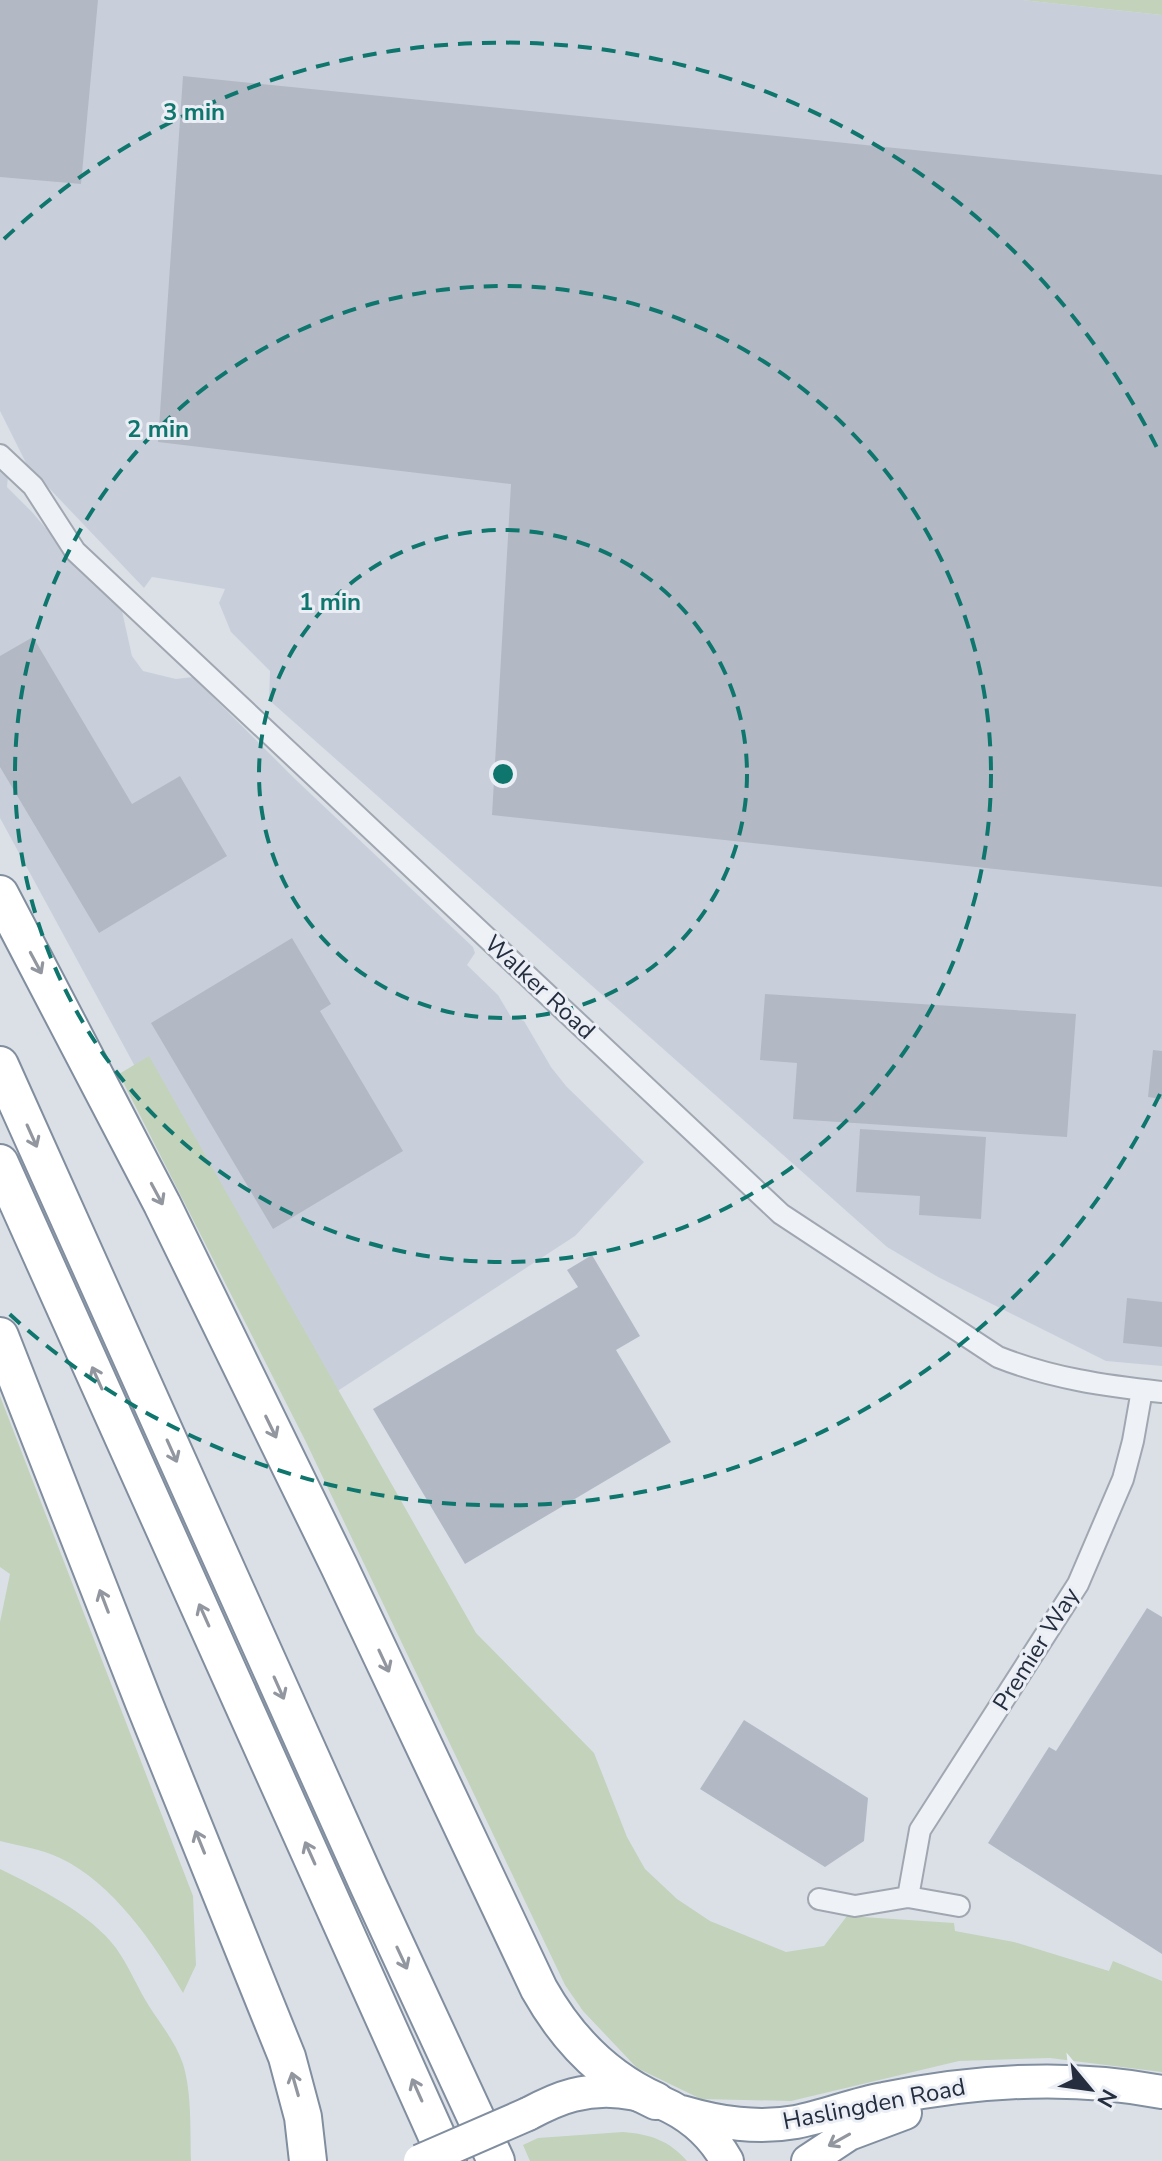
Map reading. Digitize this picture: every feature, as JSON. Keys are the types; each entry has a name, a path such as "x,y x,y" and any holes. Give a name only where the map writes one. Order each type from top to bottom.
{"highway":[{"path":"0,894 162,1204 339,1566 539,1989 561,2025 589,2055 628,2086 669,2106 711,2138 727,2161"},
{"path":"0,1065 496,2161"},
{"path":"0,1163 448,2161"},
{"path":"0,1336 287,2057 303,2117 308,2161"},
{"name":"Haslingden Road","path":"420,2161 556,2100 598,2091 615,2091 731,2124 775,2125 882,2099 1014,2081 1115,2083 1162,2092"},
{"name":"Haslingden Road","path":"808,2161 827,2147 872,2124 901,2114 967,2102 1046,2096 1117,2102 1162,2110"}],"street":[{"name":"Walker Road","path":"0,455 33,486 75,551 781,1214 998,1357 1034,1371 1088,1383 1152,1391"},
{"name":"Premier Way","path":"908,1897 920,1830 1078,1584 1123,1479 1152,1391"},
{"path":"819,1899 855,1906 908,1897 959,1906"}],"shaded area":[{"path":"0,0 1022,0 1162,15 1162,1366 1106,1361 938,1277 887,1247 269,700 270,671 231,632 219,603 225,589 152,577 144,588 27,465 0,411"},
{"path":"0,471 8,477 7,487 122,611 132,656 143,671 176,679 193,677 295,779 473,947 475,953 467,965 498,995 511,1017 524,1021 566,1086 644,1162 575,1236 310,1409 138,1072 0,818"}],"green space":[{"path":"1022,0 1162,0 1162,15"},
{"path":"149,1056 476,1633 594,1753 627,1837 645,1869 677,1899 710,1921 786,1952 824,1946 847,1916 954,1923 955,1931 1014,1942 1109,1971 1113,1961 1162,1981 1162,2072 1050,2058 959,2061 791,2101 701,2099 637,2068 583,2011 565,1985 306,1442 119,1074"},
{"path":"0,1396 193,1896 196,1965 183,1993 145,1935 98,1883 53,1855 0,1841 0,1622 10,1574 0,1567"},
{"path":"0,1869 78,1913 93,1924 121,1955 183,2064 189,2099 191,2161 0,2161"},
{"path":"623,2132 658,2139 687,2161 530,2161 523,2145 538,2138"}],"building":[{"path":"0,0 98,0 81,184 0,177"},
{"path":"183,76 1162,175 1162,887 492,815 511,484 158,442"},
{"path":"33,637 132,804 180,776 227,856 99,933 0,767 0,656"},
{"path":"292,938 331,1004 320,1011 403,1151 273,1229 151,1023"},
{"path":"765,994 1076,1014 1067,1137 793,1119 797,1063 760,1060"},
{"path":"1153,1050 1162,1051 1162,1099 1148,1097"},
{"path":"860,1129 986,1137 981,1219 919,1215 920,1196 856,1192"},
{"path":"592,1255 640,1336 616,1350 671,1442 465,1564 373,1409 578,1287 567,1270"},
{"path":"1127,1298 1162,1302 1162,1347 1123,1343"},
{"path":"1147,1608 1162,1617 1162,1954 988,1843 1049,1747 1056,1751"},
{"path":"744,1720 868,1798 864,1841 825,1867 700,1789"}]}
